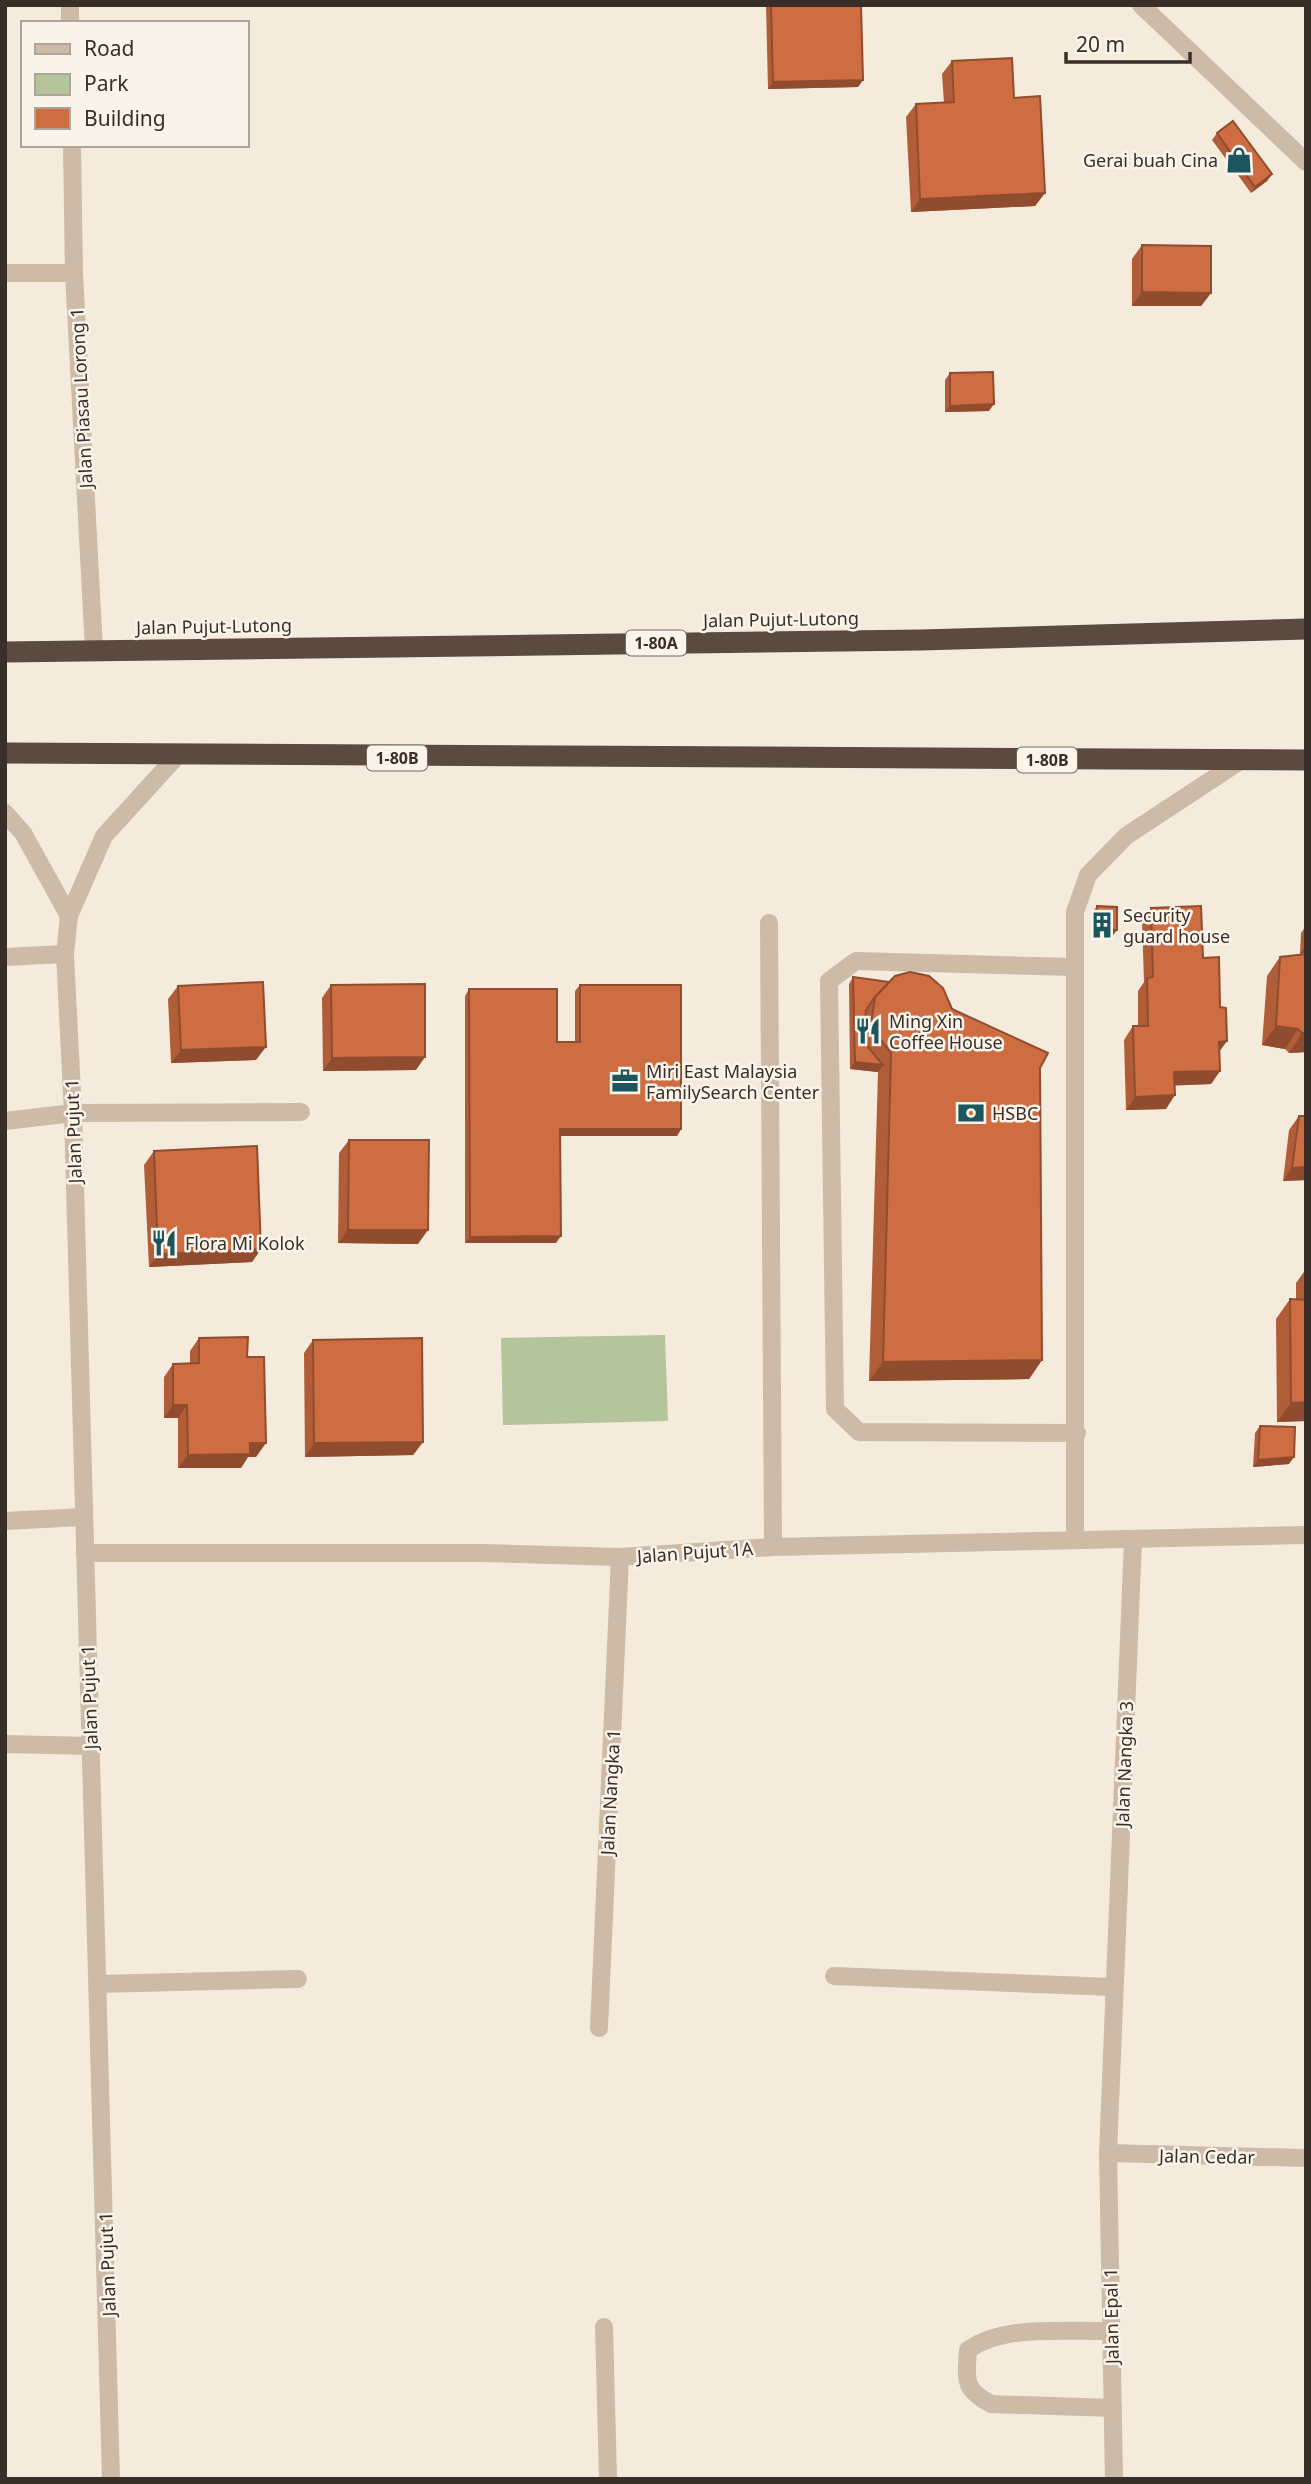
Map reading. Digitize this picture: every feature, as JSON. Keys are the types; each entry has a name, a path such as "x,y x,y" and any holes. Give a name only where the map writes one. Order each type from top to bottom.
{"highway":[{"name":"Jalan Pujut-Lutong","path":"5,652 921,640 1306,629"},
{"name":"1-80B","path":"5,753 1306,760"}],"street":[{"path":"1141,5 1306,162"},
{"name":"Jalan Piasau Lorong 1","path":"72,147 74,273 94,650"},
{"path":"5,273 74,273"},
{"name":"Jalan Pujut 1","path":"111,2479 73,1114 65,954 69,916 104,836 177,756"},
{"path":"1075,1540 1075,912 1088,874 1126,836 1240,761"},
{"path":"5,813 23,833 69,916"},
{"path":"769,923 773,1547"},
{"path":"5,957 65,954"},
{"path":"1074,967 856,961 829,981 835,1409 859,1432 1077,1433"},
{"path":"5,1121 73,1114 301,1112"},
{"path":"5,1521 83,1517"},
{"name":"Jalan Pujut 1A","path":"85,1553 482,1553 620,1557 773,1547 1306,1535"},
{"name":"Jalan Nangka 3","path":"1108,2153 1133,1540"},
{"name":"Jalan Nangka 1","path":"599,2028 620,1557"},
{"path":"5,1744 90,1745"},
{"path":"834,1976 1114,1987"},
{"path":"99,1984 298,1979"},
{"name":"Jalan Cedar","path":"1108,2153 1306,2158"},
{"name":"Jalan Epal 1","path":"1108,2153 1114,2479"},
{"path":"604,2327 608,2479"},
{"path":"1111,2331 1002,2334 981,2341 968,2350 966,2381 974,2395 991,2404 1113,2408"}],"green space":[{"path":"665,1335 668,1421 503,1425 501,1338"}],"building":[{"path":"771,5 861,5 863,80 773,82"},
{"path":"1012,58 1014,98 1040,96 1045,193 920,199 916,104 954,102 952,61"},
{"path":"1233,121 1272,174 1255,187 1217,133"},
{"path":"1142,245 1211,246 1211,293 1142,292"},
{"path":"993,372 994,404 950,406 950,373"},
{"path":"1097,906 1117,907 1117,930 1097,929"},
{"path":"1201,906 1203,958 1219,957 1220,1007 1226,1008 1227,1041 1219,1042 1220,1071 1174,1072 1175,1095 1135,1097 1133,1026 1148,1026 1147,978 1153,977 1151,908"},
{"path":"1306,954 1306,1033 1302,1033 1298,1029 1276,1026 1280,957"},
{"path":"910,972 929,976 943,988 952,1009 1048,1053 1040,1068 1042,1360 883,1362 891,1053 877,1035 872,1018 875,997 895,976"},
{"path":"853,977 889,982 866,1010 864,1030 868,1047 883,1065 855,1062"},
{"path":"263,982 266,1047 181,1050 178,986"},
{"path":"425,984 425,1057 332,1058 331,985"},
{"path":"580,985 681,985 681,1129 560,1129 561,1236 470,1237 469,989 557,989 557,1042 580,1042"},
{"path":"1299,1116 1306,1116 1306,1167 1292,1168"},
{"path":"349,1140 429,1140 428,1230 348,1230"},
{"path":"257,1146 261,1249 158,1254 154,1151"},
{"path":"1290,1299 1306,1300 1306,1402 1291,1403"},
{"path":"248,1337 247,1357 264,1357 266,1443 250,1443 250,1454 188,1455 187,1405 173,1405 173,1364 199,1363 199,1338"},
{"path":"422,1338 423,1442 314,1443 313,1340"},
{"path":"1260,1426 1295,1427 1294,1457 1258,1460"}],"place":[{"name":"Gerai buah Cina","path":"1239,160"},
{"name":"Security guard house","path":"1102,925"},
{"name":"Ming Xin Coffee House","path":"868,1031"},
{"name":"Miri East Malaysia FamilySearch Center","path":"625,1081"},
{"name":"HSBC","path":"971,1113"},
{"name":"Flora Mi Kolok","path":"164,1243"}]}
